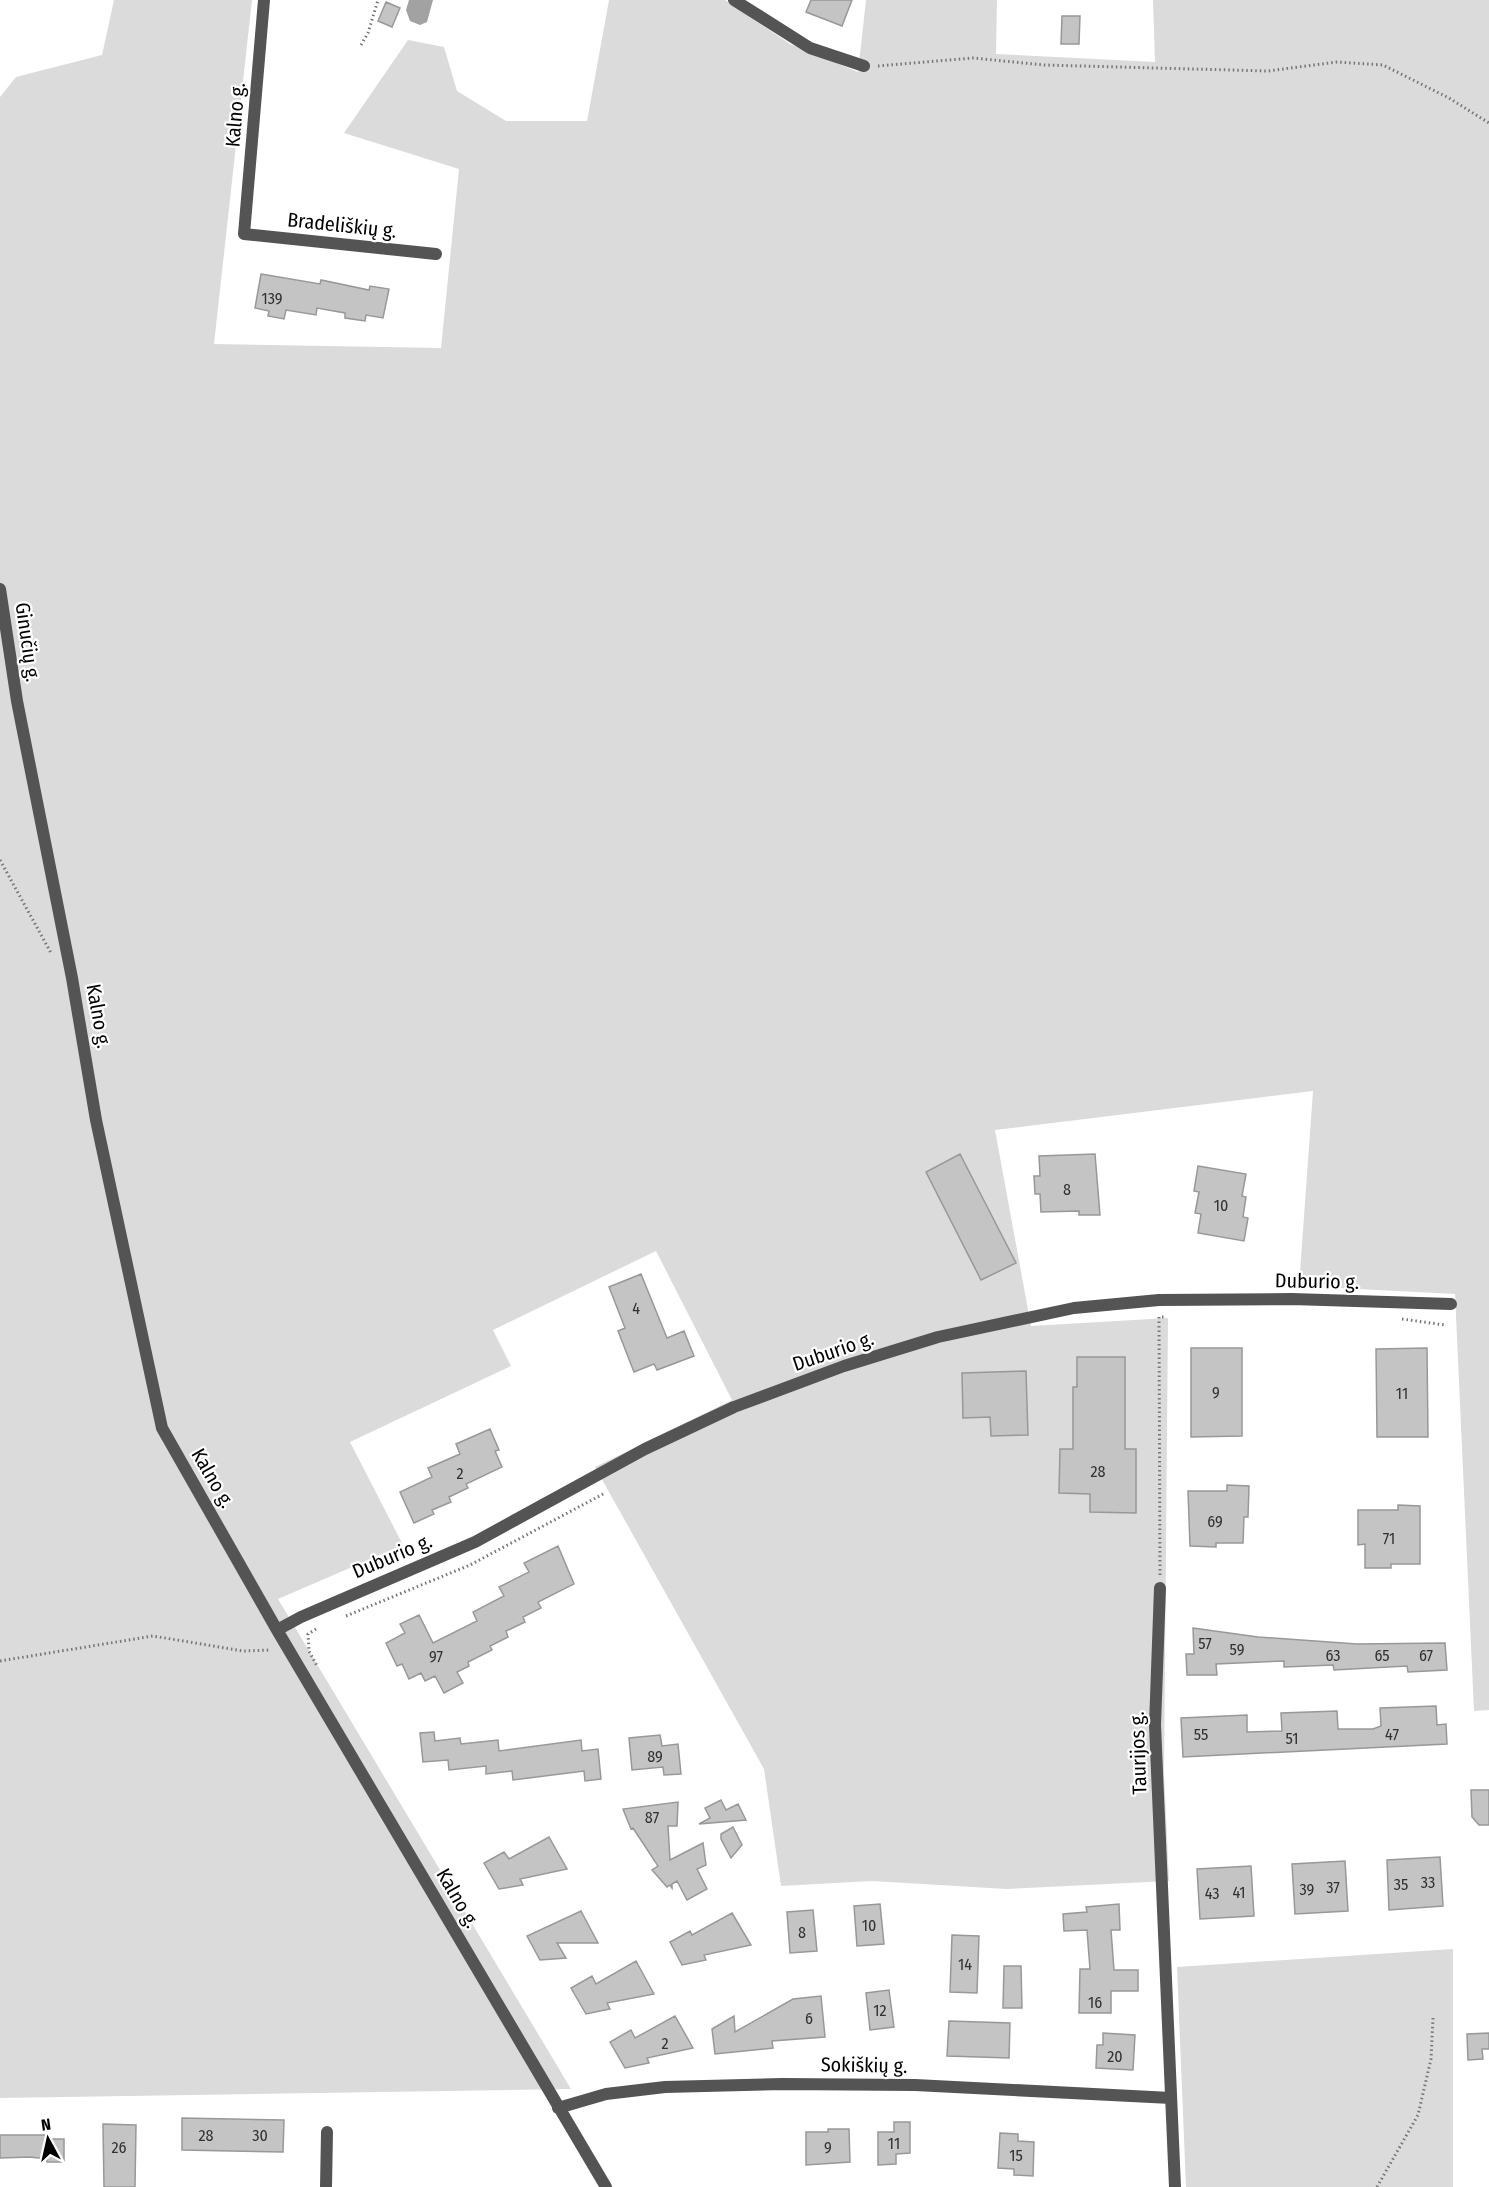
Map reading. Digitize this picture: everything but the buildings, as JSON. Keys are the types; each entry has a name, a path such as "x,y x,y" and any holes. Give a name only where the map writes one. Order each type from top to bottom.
{"street":[{"name":"Kalno g.","path":"244,234 264,0"},
{"path":"734,0 810,48 864,66"},
{"name":"Bradeliškių g.","path":"244,234 436,254"},
{"name":"Ginučių g.","path":"0,589 16,701"},
{"name":"Kalno g.","path":"16,701 72,978 96,1120 162,1428 277,1630 606,2187"},
{"name":"Duburio g.","path":"277,1630 301,1617 475,1542 645,1449 734,1407 844,1366 938,1337 1074,1308 1159,1300 1292,1299 1452,1304"},
{"name":"Taurijos g.","path":"1160,1588 1155,1725 1175,2187"},
{"name":"Sokiškių g.","path":"558,2108 606,2094 665,2087 782,2084 915,2085 1171,2098"},
{"path":"326,2187 327,2132"}],"path":[{"path":"361,45 368,33 378,0"},
{"path":"864,66 909,65 973,58 1044,65 1268,71 1337,62 1383,65 1449,98 1489,123"},
{"path":"0,860 54,956"},
{"path":"1159,1317 1160,1588"},
{"path":"340,1617 409,1592 470,1565 605,1493"},
{"path":"318,1665 309,1651 308,1634 323,1623"},
{"path":"0,1661 153,1635 243,1652 289,1649"},
{"path":"1377,2187 1418,2115 1431,2059 1433,2018"}],"shaded area":[{"path":"114,0 252,0 214,344 441,348 459,169 344,133 408,40 444,47 457,91 506,121 587,121 609,0 725,0 790,44 858,72 866,0 997,0 996,54 1155,62 1153,0 1489,0 1489,1710 1474,1711 1455,1294 1299,1286 1313,1091 995,1130 1031,1326 1168,1318 1164,1773 1169,1881 1006,1889 872,1881 781,1886 764,1769 595,1467 732,1400 656,1251 493,1330 511,1366 350,1442 403,1545 278,1599 571,2089 0,2098 0,97 16,77 102,55"},
{"path":"409,0 433,0 427,22 420,25 410,21 406,10"},
{"path":"1453,1949 1453,2187 1186,2187 1177,1967"}]}
